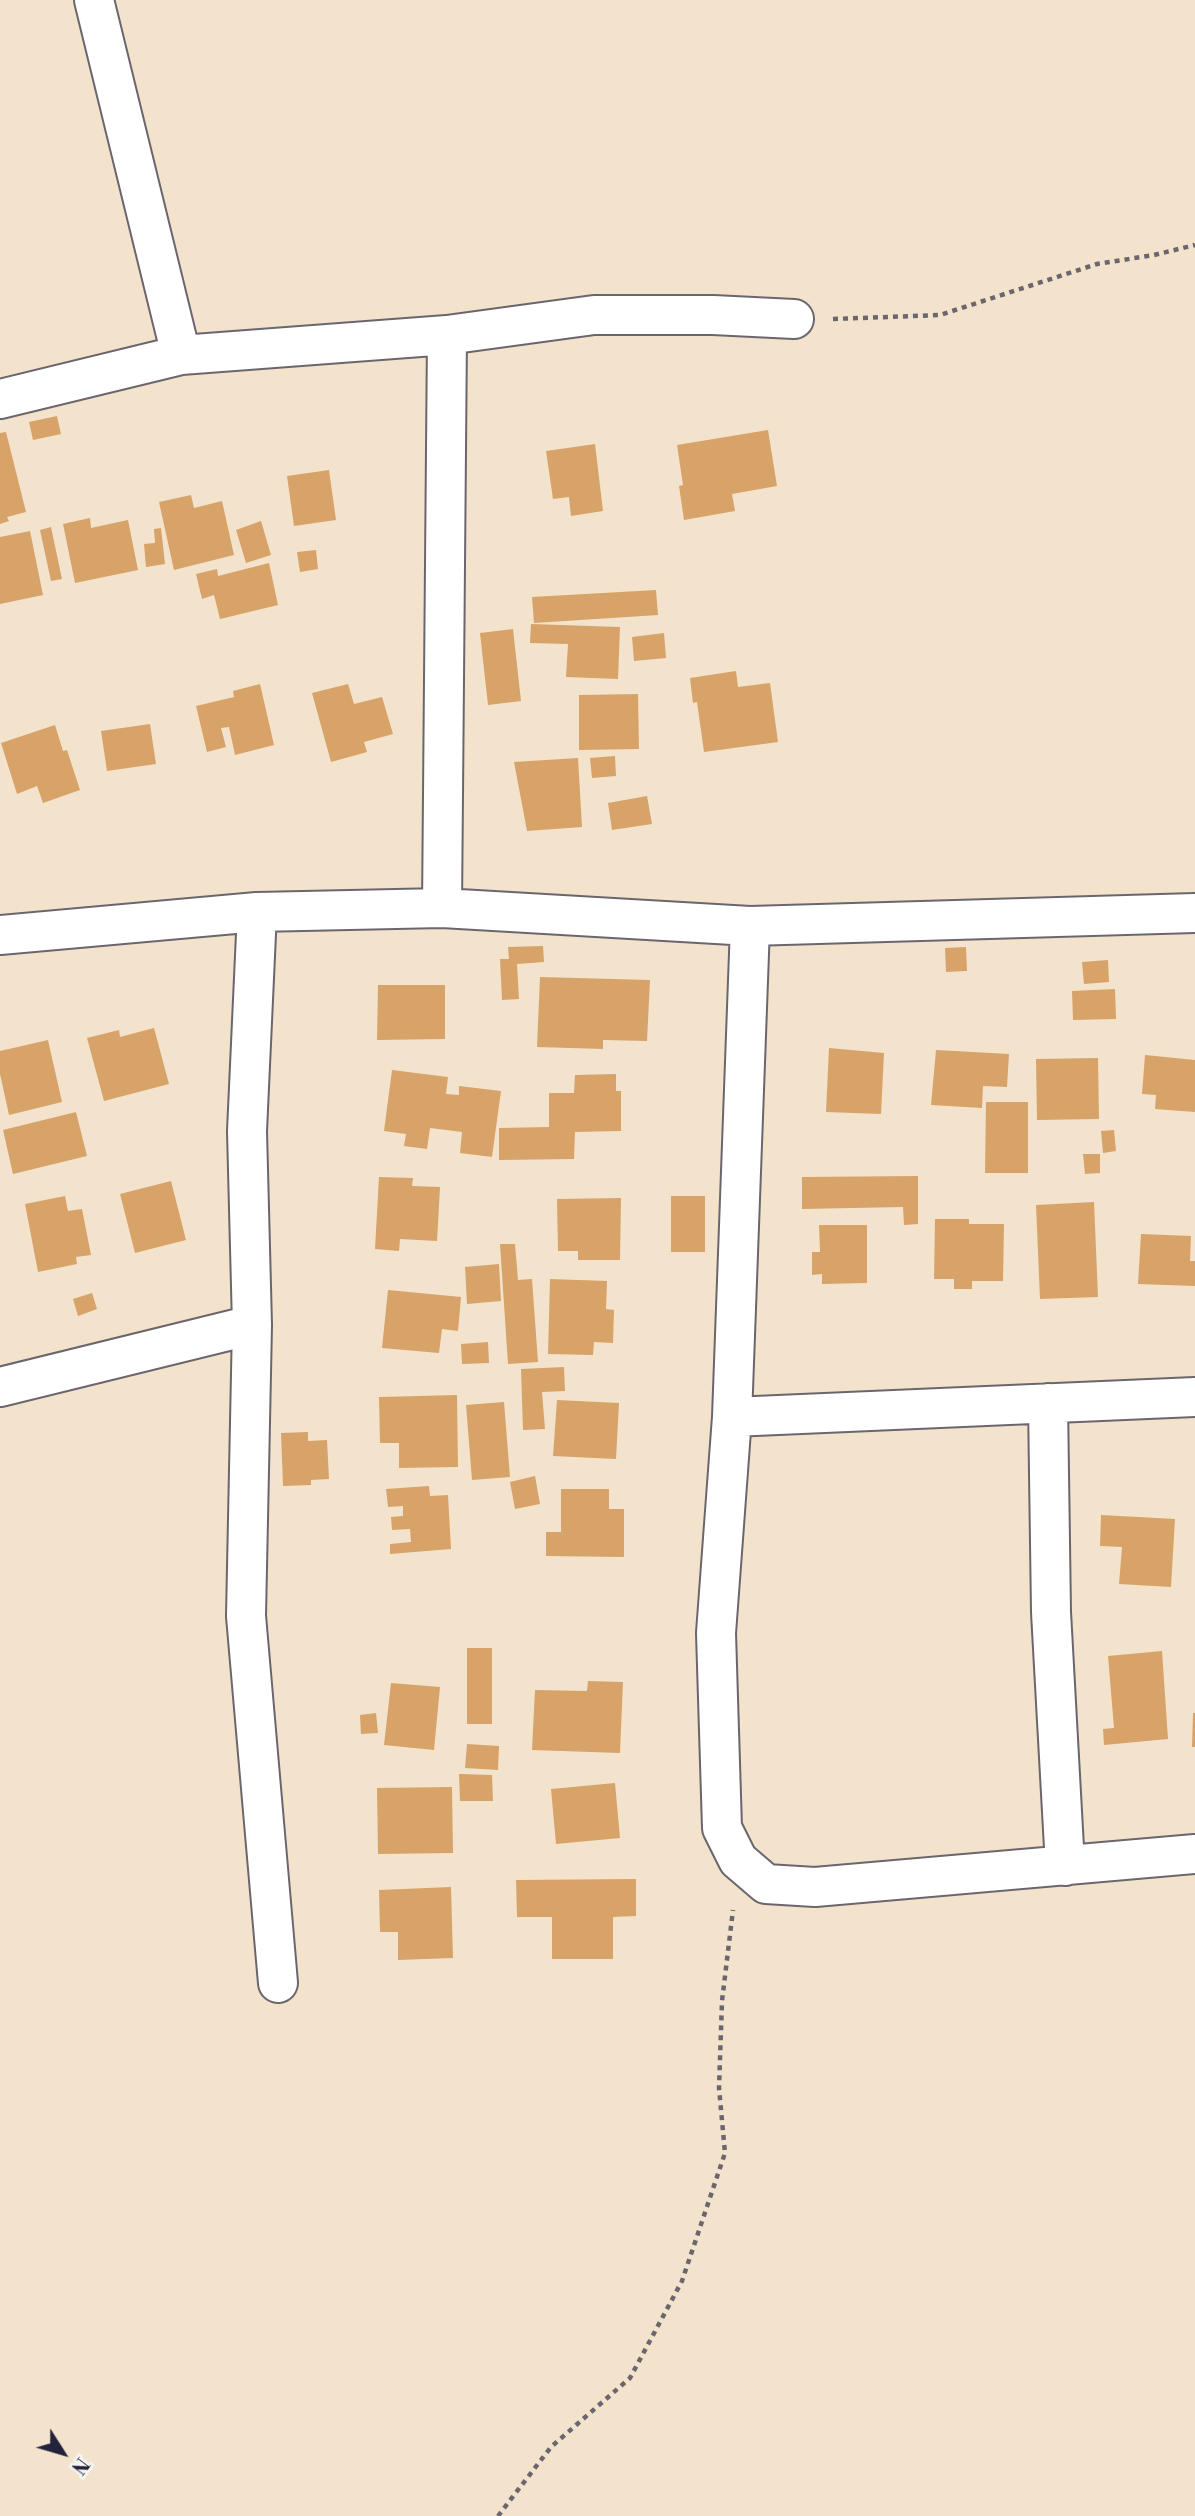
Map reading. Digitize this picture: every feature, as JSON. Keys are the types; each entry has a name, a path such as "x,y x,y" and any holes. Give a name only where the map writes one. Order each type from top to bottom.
{"street":[{"path":"94,0 181,355"},
{"path":"0,399 181,355 447,335 594,315 713,315 794,319"},
{"path":"442,908 447,335"},
{"path":"0,935 257,912 442,908 750,926 1195,913"},
{"path":"257,912 247,1131 252,1325 246,1616 278,1983"},
{"path":"750,926 732,1418 716,1633 722,1828 738,1860 766,1884 815,1887 1195,1854"},
{"path":"0,1387 252,1325"},
{"path":"732,1418 1195,1397"},
{"path":"1048,1403 1051,1612 1065,1866"}],"path":[{"path":"794,319 865,320 940,315 1097,264 1195,245"},
{"path":"498,2516 551,2447 630,2378 682,2280 725,2153 719,2088 722,2001 738,1860"}],"building":[{"path":"57,416 61,434 33,440 29,422"},
{"path":"768,430 777,486 732,494 735,511 684,520 679,486 683,485 677,445"},
{"path":"6,432 26,512 7,517 9,521 0,524 0,433"},
{"path":"595,444 603,511 571,516 569,497 553,499 546,451"},
{"path":"329,470 336,520 294,526 287,476"},
{"path":"191,495 194,508 222,501 234,555 174,570 159,502"},
{"path":"90,518 91,528 128,520 138,570 75,583 63,524"},
{"path":"261,521 271,555 246,563 236,530"},
{"path":"51,527 62,579 51,581 40,530"},
{"path":"161,528 165,564 146,567 144,544 155,543 154,529"},
{"path":"30,531 43,595 0,604 0,537"},
{"path":"316,550 318,569 300,572 297,552"},
{"path":"269,563 278,605 220,619 214,595 202,599 196,574 217,569 218,576"},
{"path":"656,590 658,615 534,623 532,597"},
{"path":"531,624 620,627 618,679 566,677 568,644 530,643"},
{"path":"513,629 521,701 488,705 480,633"},
{"path":"664,633 666,658 634,661 632,637"},
{"path":"736,671 738,687 770,683 778,742 704,752 697,702 693,703 690,678"},
{"path":"260,684 274,745 235,755 229,727 221,728 226,747 207,752 196,706 234,697 233,691"},
{"path":"348,684 354,704 382,697 393,734 364,742 367,752 331,762 312,693"},
{"path":"638,694 639,749 579,750 579,695"},
{"path":"150,724 156,764 107,771 101,731"},
{"path":"55,725 63,751 67,750 80,790 43,803 37,786 17,794 1,743"},
{"path":"615,756 616,776 592,778 590,758"},
{"path":"578,758 582,827 527,831 514,762"},
{"path":"647,796 652,824 612,830 608,803"},
{"path":"543,946 544,962 517,964 519,999 502,1000 500,959 509,959 508,947"},
{"path":"966,947 967,971 946,972 945,948"},
{"path":"1108,960 1109,982 1084,984 1082,962"},
{"path":"540,977 650,980 647,1041 603,1040 603,1049 537,1047"},
{"path":"378,985 445,985 445,1039 377,1040"},
{"path":"1115,989 1116,1019 1073,1020 1072,991"},
{"path":"154,1028 169,1084 104,1101 87,1038 119,1030 120,1037"},
{"path":"48,1040 62,1102 9,1115 0,1074 0,1051"},
{"path":"829,1048 884,1053 881,1114 826,1112"},
{"path":"936,1050 1009,1054 1007,1087 983,1086 982,1108 931,1105"},
{"path":"1145,1055 1195,1060 1195,1112 1155,1109 1156,1095 1142,1094"},
{"path":"1098,1058 1099,1119 1037,1120 1036,1059"},
{"path":"392,1070 448,1077 446,1094 459,1095 459,1086 501,1091 492,1157 460,1153 462,1132 430,1128 427,1149 404,1146 406,1134 384,1131"},
{"path":"616,1074 616,1091 621,1091 621,1131 575,1132 574,1159 499,1160 499,1128 549,1127 549,1093 574,1093 575,1075"},
{"path":"986,1102 1028,1102 1028,1173 985,1173"},
{"path":"76,1112 87,1156 13,1174 3,1130"},
{"path":"1114,1130 1116,1151 1103,1153 1101,1131"},
{"path":"1083,1154 1100,1154 1100,1173 1085,1174"},
{"path":"918,1176 918,1224 904,1225 903,1207 802,1209 802,1177"},
{"path":"379,1177 413,1178 412,1186 440,1187 437,1241 400,1239 399,1251 375,1249"},
{"path":"171,1181 186,1240 135,1253 120,1194"},
{"path":"65,1196 68,1211 82,1209 91,1255 76,1257 77,1264 38,1272 25,1204"},
{"path":"671,1196 705,1196 705,1252 671,1252"},
{"path":"621,1198 620,1260 578,1260 578,1251 558,1251 557,1199"},
{"path":"1094,1202 1098,1297 1040,1299 1036,1205"},
{"path":"935,1219 969,1219 969,1224 1004,1224 1003,1281 972,1281 972,1289 954,1289 954,1279 934,1279"},
{"path":"819,1225 867,1225 867,1283 822,1284 822,1274 812,1275 812,1252 820,1252"},
{"path":"1141,1234 1191,1236 1190,1261 1195,1261 1195,1286 1138,1284"},
{"path":"500,1244 515,1244 518,1280 532,1279 538,1362 508,1364"},
{"path":"499,1264 501,1301 467,1304 465,1267"},
{"path":"550,1279 607,1281 606,1309 614,1310 613,1343 594,1342 593,1355 548,1354"},
{"path":"388,1290 461,1297 458,1331 442,1329 439,1353 382,1348"},
{"path":"92,1293 97,1309 78,1316 73,1299"},
{"path":"488,1342 489,1363 462,1364 461,1344"},
{"path":"564,1367 565,1391 542,1392 545,1429 523,1430 521,1369"},
{"path":"457,1395 458,1467 399,1468 399,1443 380,1443 379,1397"},
{"path":"557,1400 619,1403 616,1459 553,1456"},
{"path":"504,1402 510,1477 472,1480 466,1405"},
{"path":"308,1432 308,1441 327,1440 329,1479 311,1480 311,1485 283,1486 281,1433"},
{"path":"535,1476 540,1504 515,1509 510,1482"},
{"path":"429,1486 430,1496 448,1495 451,1549 390,1554 390,1544 411,1542 410,1529 392,1530 391,1517 403,1516 403,1506 388,1507 386,1489"},
{"path":"561,1489 609,1489 609,1509 624,1509 624,1557 546,1556 546,1532 561,1532"},
{"path":"1101,1515 1175,1519 1171,1587 1119,1584 1122,1547 1100,1546"},
{"path":"467,1648 492,1648 492,1724 467,1724"},
{"path":"1162,1651 1168,1739 1104,1745 1103,1729 1114,1728 1108,1656"},
{"path":"588,1681 623,1682 620,1753 532,1750 535,1690 587,1691"},
{"path":"391,1683 440,1687 434,1750 384,1745"},
{"path":"376,1713 378,1733 361,1734 360,1715"},
{"path":"1195,1713 1195,1747 1192,1747"},
{"path":"467,1744 499,1746 498,1770 465,1768"},
{"path":"459,1774 492,1775 493,1801 460,1801"},
{"path":"615,1783 620,1838 556,1844 551,1789"},
{"path":"452,1787 453,1853 378,1854 377,1788"},
{"path":"636,1879 636,1916 613,1917 613,1959 552,1959 552,1917 517,1917 516,1880"},
{"path":"451,1887 453,1958 398,1960 398,1932 380,1932 379,1890"}]}
